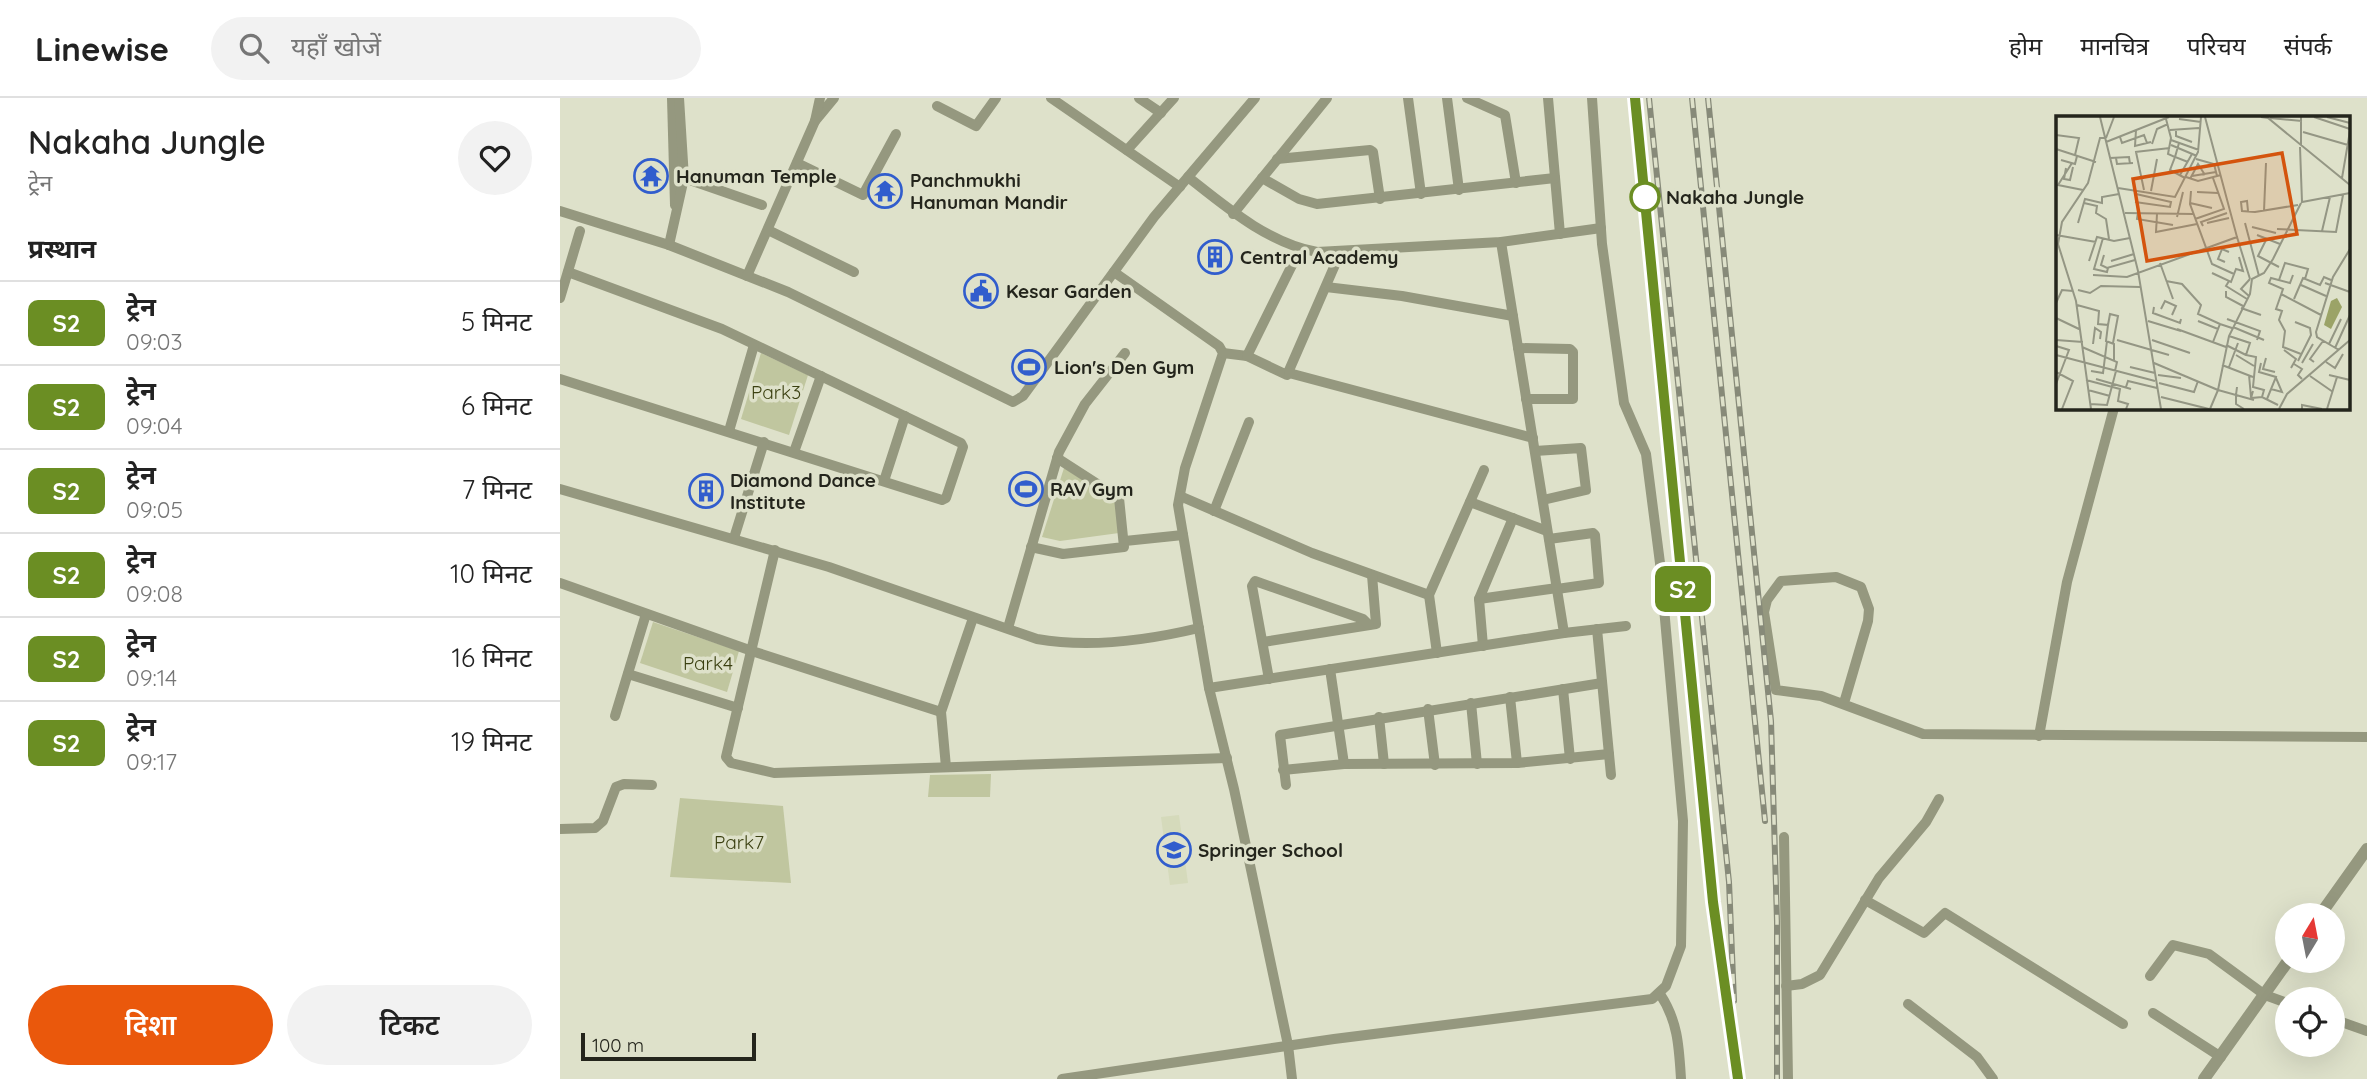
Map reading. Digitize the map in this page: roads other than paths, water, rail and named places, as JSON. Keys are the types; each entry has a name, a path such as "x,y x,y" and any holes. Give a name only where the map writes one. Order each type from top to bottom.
{"street":[{"path":"672,98 676,220"},
{"path":"669,245 684,178 679,98"},
{"path":"747,276 815,121 820,98"},
{"path":"815,121 834,98"},
{"path":"937,106 976,126 996,98"},
{"path":"1051,98 1180,187"},
{"path":"1139,98 1161,113"},
{"path":"1127,150 1174,98"},
{"path":"560,211 669,245 789,292 1013,402 1023,396 1180,187 1255,98"},
{"path":"1233,214 1327,98"},
{"path":"1408,98 1421,194"},
{"path":"1447,98 1459,190"},
{"path":"1467,98 1506,117 1516,183"},
{"path":"1548,98 1560,234"},
{"path":"1062,1079 1288,1045 1652,999 1670,979 1681,946 1680,775 1646,454 1626,412 1601,228 1592,98"},
{"path":"797,163 863,195 897,134"},
{"path":"1278,159 1370,150 1373,152 1380,199"},
{"path":"1188,177 1233,214 1300,249 1342,251 1501,242 1601,228"},
{"path":"684,178 762,205"},
{"path":"1262,178 1298,199 1317,204 1555,178"},
{"path":"768,230 854,272"},
{"path":"560,298 580,231"},
{"path":"1501,242 1564,633"},
{"path":"1247,356 1300,249"},
{"path":"1289,373 1342,251"},
{"path":"560,379 944,500 962,447 905,416 754,345 677,311 568,272"},
{"path":"1114,272 1219,346 1223,353 1188,456 1180,496 1183,535 1209,688 1227,758 1288,1045 1292,1079"},
{"path":"1326,286 1402,296 1513,316"},
{"path":"729,431 754,345"},
{"path":"1518,348 1570,349 1573,352 1573,399 1526,399"},
{"path":"1007,628 1057,458 1086,404 1125,353"},
{"path":"1223,353 1247,356 1285,375 1289,373 1532,438"},
{"path":"794,452 821,376"},
{"path":"2039,736 2067,582 2112,410"},
{"path":"884,481 905,416"},
{"path":"1214,510 1249,422"},
{"path":"734,538 764,442"},
{"path":"1535,451 1581,448 1586,490 1543,500"},
{"path":"1031,547 1063,554 1121,549 1125,541 1119,498 1057,458"},
{"path":"1437,653 1429,595 1483,470"},
{"path":"561,491 775,550 973,618 1057,642 1167,636 1199,628"},
{"path":"1180,496 1312,553 1429,595"},
{"path":"1470,502 1548,535 1595,535 1599,583 1479,598"},
{"path":"1483,646 1479,598 1513,518"},
{"path":"1125,541 1183,535"},
{"path":"775,550 726,757 731,763 774,773 1227,758"},
{"path":"1263,642 1369,625 1378,621 1371,586 1372,575"},
{"path":"1844,703 1868,621 1869,609 1861,587 1836,577 1781,581 1767,600 1765,612 1774,689 1810,693 1844,703 1923,734 2367,737"},
{"path":"1269,679 1252,586 1255,581 1363,619 1369,625"},
{"path":"560,583 751,651 941,712"},
{"path":"615,716 646,614"},
{"path":"946,767 941,712 973,618"},
{"path":"1209,688 1564,633 1626,626"},
{"path":"1597,629 1611,775"},
{"path":"1330,669 1344,764"},
{"path":"628,674 738,708"},
{"path":"1286,785 1279,736 1338,723 1602,683"},
{"path":"1563,689 1570,759"},
{"path":"1510,697 1517,763"},
{"path":"1471,703 1477,764"},
{"path":"1428,709 1435,765"},
{"path":"1379,717 1384,764"},
{"path":"1283,770 1344,764 1517,763 1609,754"},
{"path":"560,829 595,828 603,821 616,787 624,784 652,785"},
{"path":"1786,986 1802,984 1820,975 1879,878 1926,822 1940,799"},
{"path":"1784,837 1788,1079"},
{"path":"2329,903 2367,849"},
{"path":"1865,900 1924,933 1945,913 2123,1024"},
{"path":"2150,976 2174,945 2209,954 2265,995 2275,999"},
{"path":"2204,1079 2280,973"},
{"path":"1660,993 1672,1014 1677,1031 1681,1079"},
{"path":"1908,1003 1977,1057 1993,1079"},
{"path":"2153,1013 2221,1057"},
{"path":"2345,1023 2367,1031"}],"railway":[{"path":"1635,98 1713,902 1738,1079"},
{"path":"1649,98 1729,882 1734,1001"},
{"path":"1692,98 1765,821"},
{"path":"1708,98 1771,721 1777,921 1777,1079"}],"train":[{"name":"S2","path":"1635,98 1713,902 1738,1079"}],"place":[{"name":"Hanuman Temple","path":"651,176"},
{"name":"Panchmukhi Hanuman Mandir","path":"885,191"},
{"name":"Nakaha Jungle","path":"1645,197"},
{"name":"Central Academy","path":"1215,257"},
{"name":"Kesar Garden","path":"981,291"},
{"name":"Lion's Den Gym","path":"1029,367"},
{"name":"RAV Gym","path":"1026,489"},
{"name":"Diamond Dance Institute","path":"706,491"},
{"name":"Springer School","path":"1174,850"}],"park label":[{"name":"Park3","path":"776,392"},
{"name":"Park4","path":"708,663"},
{"name":"Park7","path":"739,842"}]}
